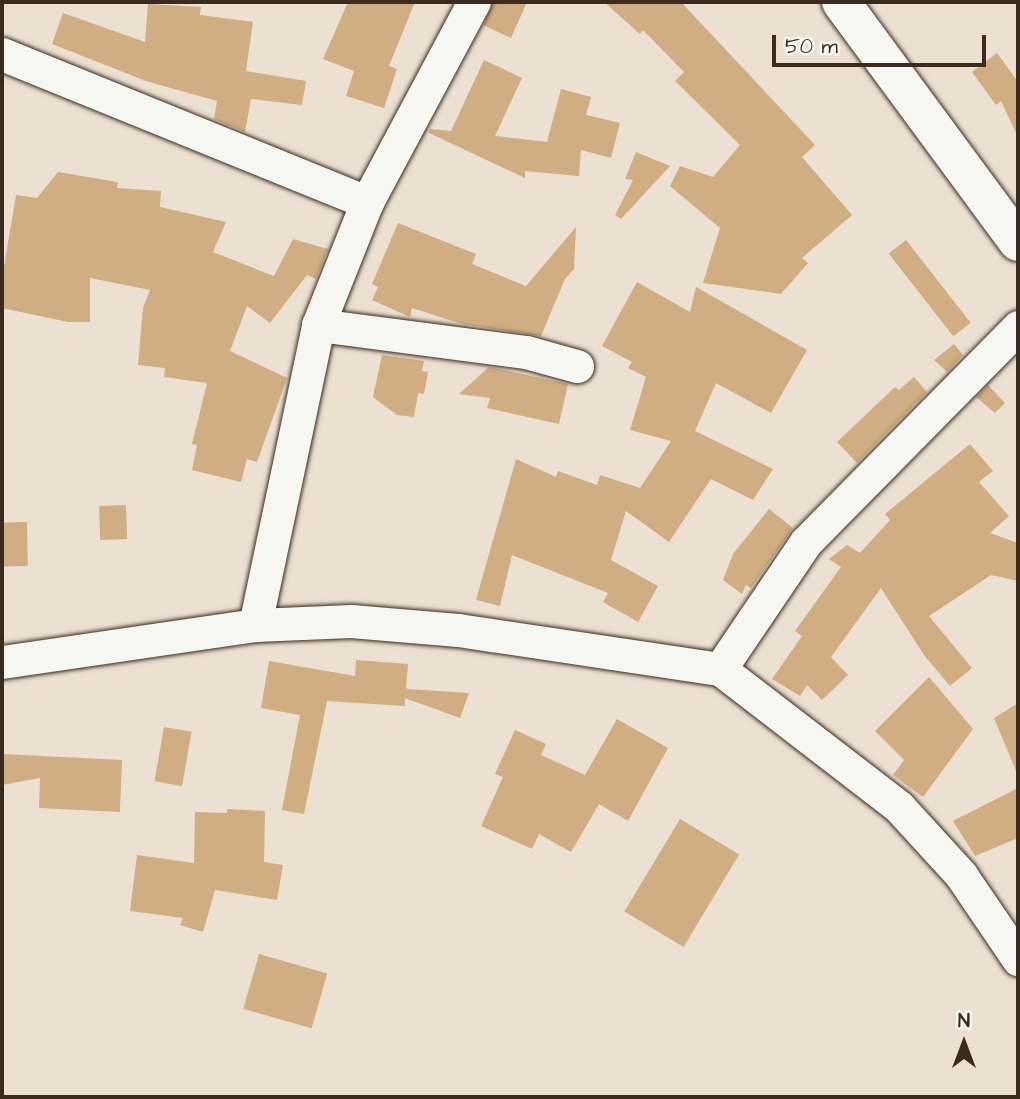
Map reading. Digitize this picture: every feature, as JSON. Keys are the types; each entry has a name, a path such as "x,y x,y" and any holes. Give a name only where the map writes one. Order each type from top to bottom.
{"main road":[{"path":"841,2 1018,243"}],"street":[{"path":"255,625 318,326 367,202 474,2"},
{"path":"2,54 367,202"},
{"path":"318,326 526,352 577,366"},
{"path":"720,669 806,542 1018,327"},
{"path":"2,662 255,625 351,621 458,630 720,669 899,807 961,875 1018,959"}],"building":[{"path":"348,2 415,2 389,66 397,69 384,108 346,96 354,71 323,59"},
{"path":"493,2 527,2 511,38 483,25"},
{"path":"604,2 681,2 815,145 802,157 852,215 802,258 808,263 781,294 703,283 720,228 670,186 680,166 713,177 740,145 675,81 684,72 643,30 640,34"},
{"path":"148,4 201,7 200,15 253,22 246,71 306,81 302,105 251,99 245,132 214,119 217,101 146,81 52,44 63,13 145,42"},
{"path":"997,53 1018,82 1018,137 1001,101 996,105 972,72"},
{"path":"484,60 522,78 495,136 547,142 561,89 591,97 586,115 620,123 611,158 581,150 579,176 525,171 525,178 429,133 430,129 451,131"},
{"path":"636,152 670,166 621,219 615,215 633,180 625,179"},
{"path":"58,172 118,182 117,188 161,191 160,207 226,222 213,252 274,276 293,239 328,249 316,279 307,275 270,323 247,306 230,351 287,378 257,462 247,459 241,482 192,470 197,445 192,444 207,383 164,377 165,368 138,365 143,308 150,290 90,278 90,322 68,322 2,308 2,278 16,195 37,198"},
{"path":"398,223 476,254 472,264 526,286 576,227 574,269 565,279 541,336 462,324 412,308 410,317 372,300 378,287 372,284"},
{"path":"906,240 971,323 953,336 889,254"},
{"path":"637,282 690,312 696,287 807,350 771,413 716,383 695,431 773,469 753,500 711,479 669,542 626,511 611,560 658,586 638,622 603,602 608,593 512,555 500,606 476,600 516,459 556,477 558,471 597,485 600,475 640,488 671,441 630,430 646,377 628,368 632,362 602,346"},
{"path":"954,344 963,355 947,372 934,360"},
{"path":"382,355 424,361 422,371 428,372 424,394 418,393 414,417 397,415 373,397"},
{"path":"489,367 568,384 559,424 487,408 490,398 459,394"},
{"path":"914,377 927,392 857,463 837,442 895,387 899,390"},
{"path":"988,385 1005,403 995,413 976,397"},
{"path":"970,444 993,471 979,482 1009,516 990,533 1018,543 1018,581 991,575 929,616 972,668 950,686 924,655 881,588 831,657 848,675 822,700 807,685 800,696 772,679 802,636 795,631 841,567 829,559 847,545 860,553 890,520 885,514"},
{"path":"126,505 127,539 100,540 99,506"},
{"path":"769,509 793,528 751,588 746,585 742,594 723,580 733,554"},
{"path":"2,522 27,522 28,566 3,566"},
{"path":"356,660 408,664 406,689 469,693 460,718 405,698 405,706 327,701 304,814 282,810 300,715 261,708 269,661 355,676"},
{"path":"929,677 973,729 923,797 893,775 904,760 875,731"},
{"path":"1018,703 1018,776 994,718"},
{"path":"617,719 668,748 628,821 599,804 571,852 539,834 532,849 481,826 503,777 495,774 515,730 546,744 541,755 585,775"},
{"path":"164,727 192,732 182,786 154,781"},
{"path":"2,754 122,760 120,812 39,808 40,778 2,785"},
{"path":"1018,788 1018,838 975,856 953,821"},
{"path":"227,809 265,811 264,862 283,865 277,900 215,890 203,932 180,925 183,918 130,911 137,855 194,863 195,812 227,813"},
{"path":"680,819 739,855 684,947 624,912"},
{"path":"259,954 327,974 312,1028 243,1009"}]}
